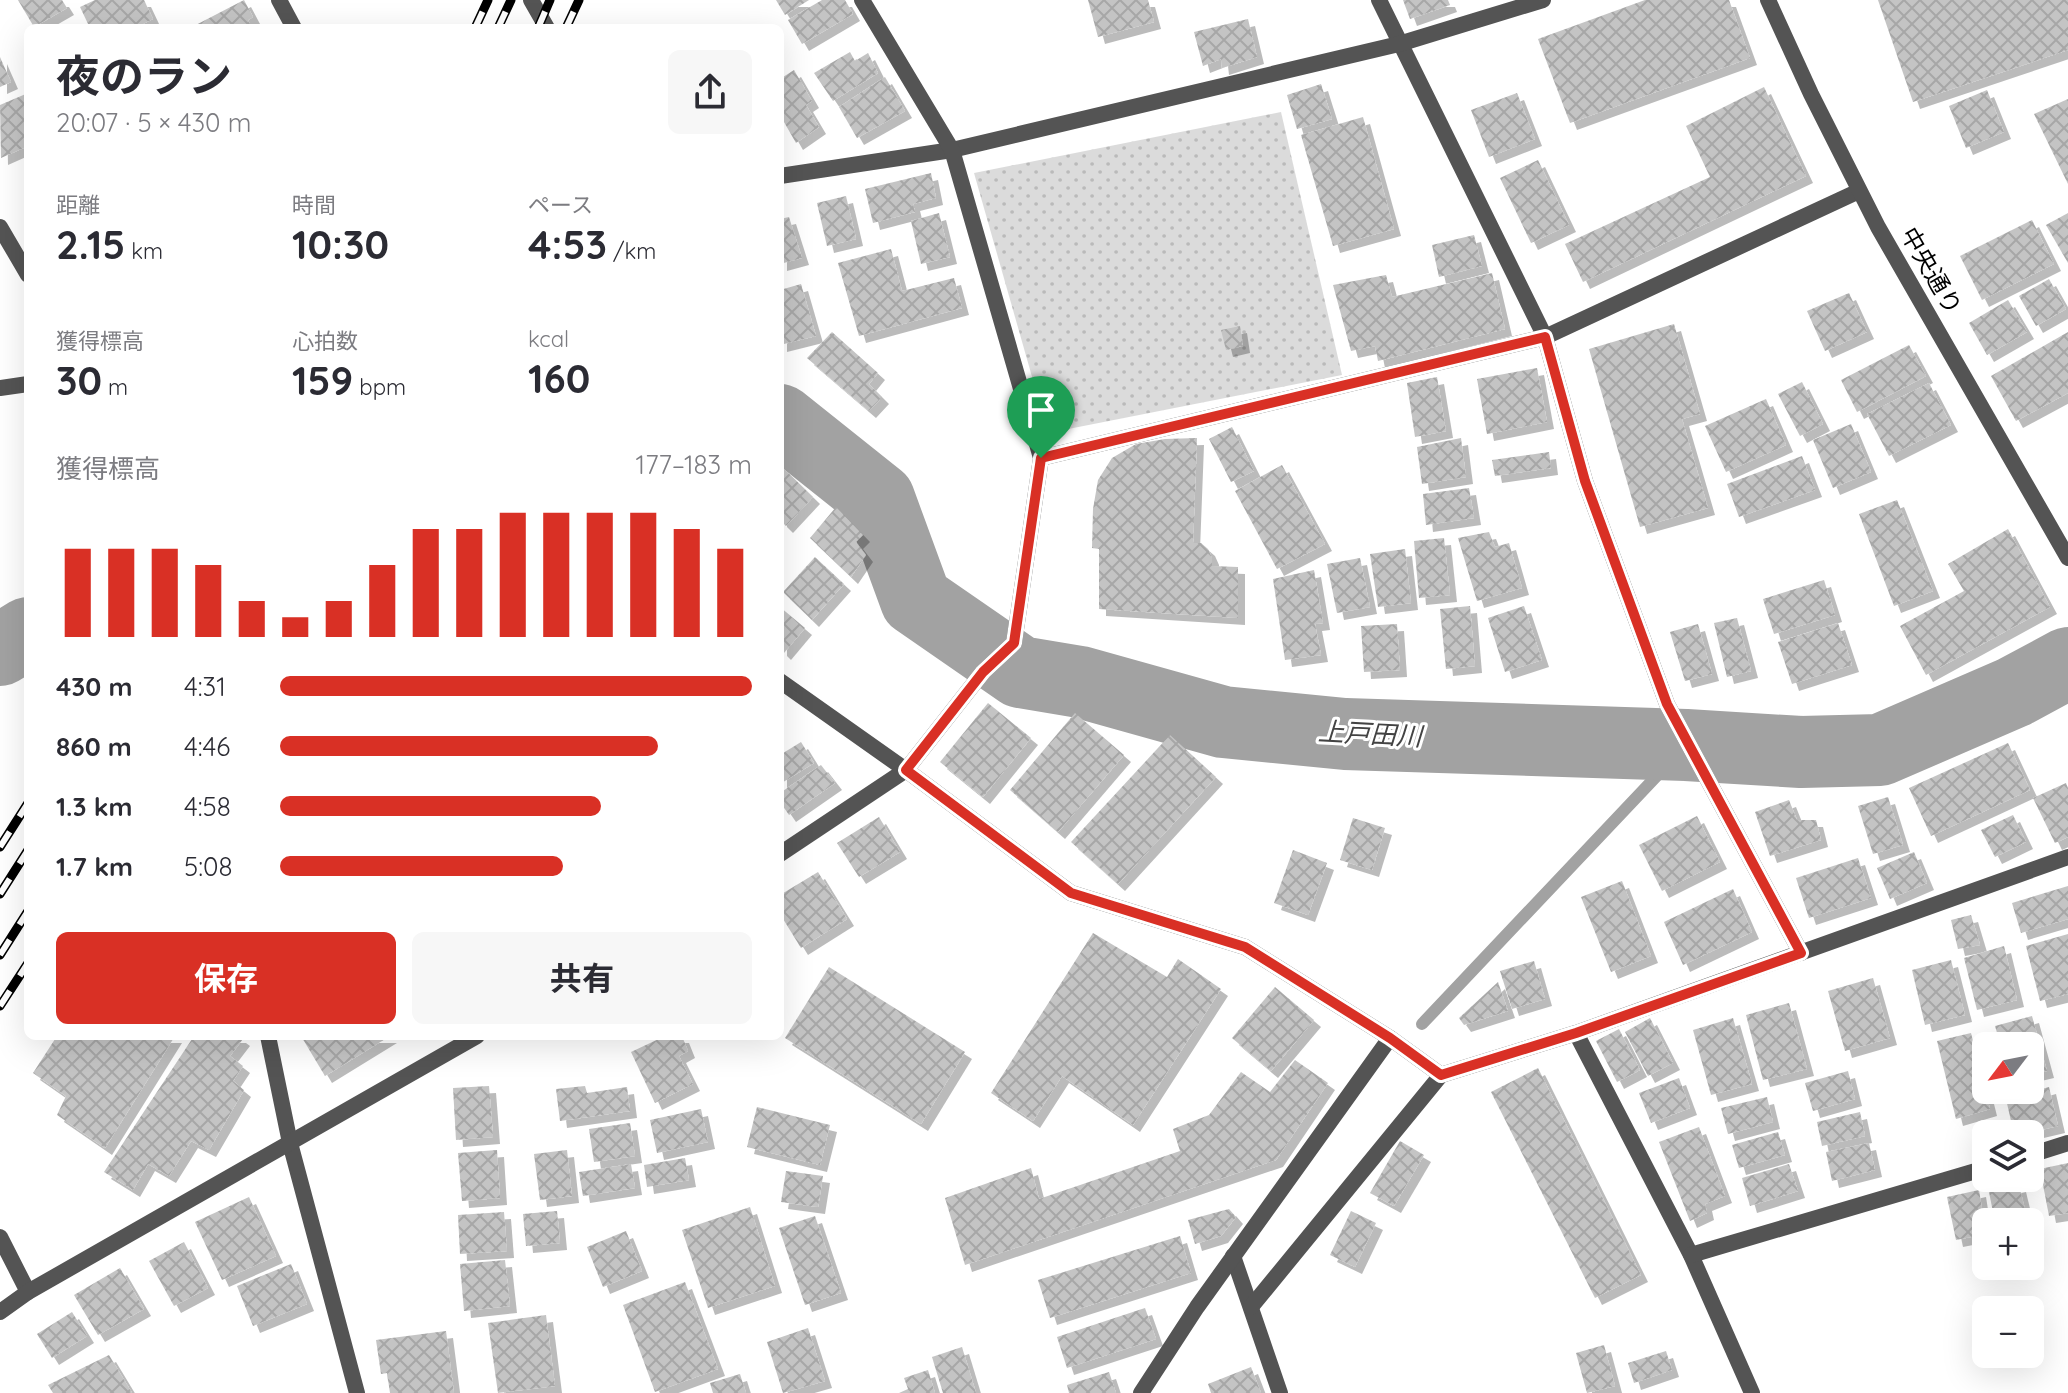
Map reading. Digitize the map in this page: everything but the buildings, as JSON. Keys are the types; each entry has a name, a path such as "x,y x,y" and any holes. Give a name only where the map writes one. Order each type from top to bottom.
{"street":[{"path":"279,0 292,24"},
{"path":"531,0 545,24"},
{"path":"784,851 906,770 983,672 1014,643 1041,458 952,150 862,0"},
{"path":"1379,0 1545,337 1585,481 1667,704 1801,953"},
{"path":"784,175 952,150 1399,44 1543,0"},
{"name":"中央通り","path":"1768,0 1859,191 2068,558"},
{"path":"1041,458 1545,337 1859,191"},
{"path":"0,227 24,268"},
{"path":"0,388 24,385"},
{"path":"784,684 1071,893 1245,947 1390,1038 1441,1075"},
{"path":"1251,1307 1441,1075 1576,1033 2068,857"},
{"path":"1576,1033 1691,1255 1752,1393"},
{"path":"1141,1393 1197,1307 1390,1038"},
{"path":"269,1040 290,1143 357,1393"},
{"path":"0,1312 28,1292 470,1040"},
{"path":"2044,1151 2068,1143"},
{"path":"1691,1255 1972,1172"},
{"path":"0,1237 28,1292"},
{"path":"1233,1256 1280,1393"}],"shaded area":[{"path":"1281,112 1342,375 1048,433 974,173"}],"waterway":[{"name":"上戸田川","path":"784,423 879,499 916,600 1020,672 1080,682 1223,722 1345,734 1686,745 1801,752 1880,750 2014,692 2068,663"},
{"path":"0,650 24,635"},
{"path":"1422,1024 1686,745"}],"railway":[{"path":"477,24 488,0"},
{"path":"500,24 511,0"},
{"path":"540,24 550,0"},
{"path":"568,24 579,0"},
{"path":"0,847 24,809"},
{"path":"0,894 24,856"},
{"path":"0,955 24,917"},
{"path":"0,1006 24,969"}],"route":[{"path":"1545,337 1585,481 1667,704 1801,953 1576,1033 1441,1075 1390,1038 1245,947 1071,893 906,770 983,672 1014,643 1041,458 1545,337"}]}
